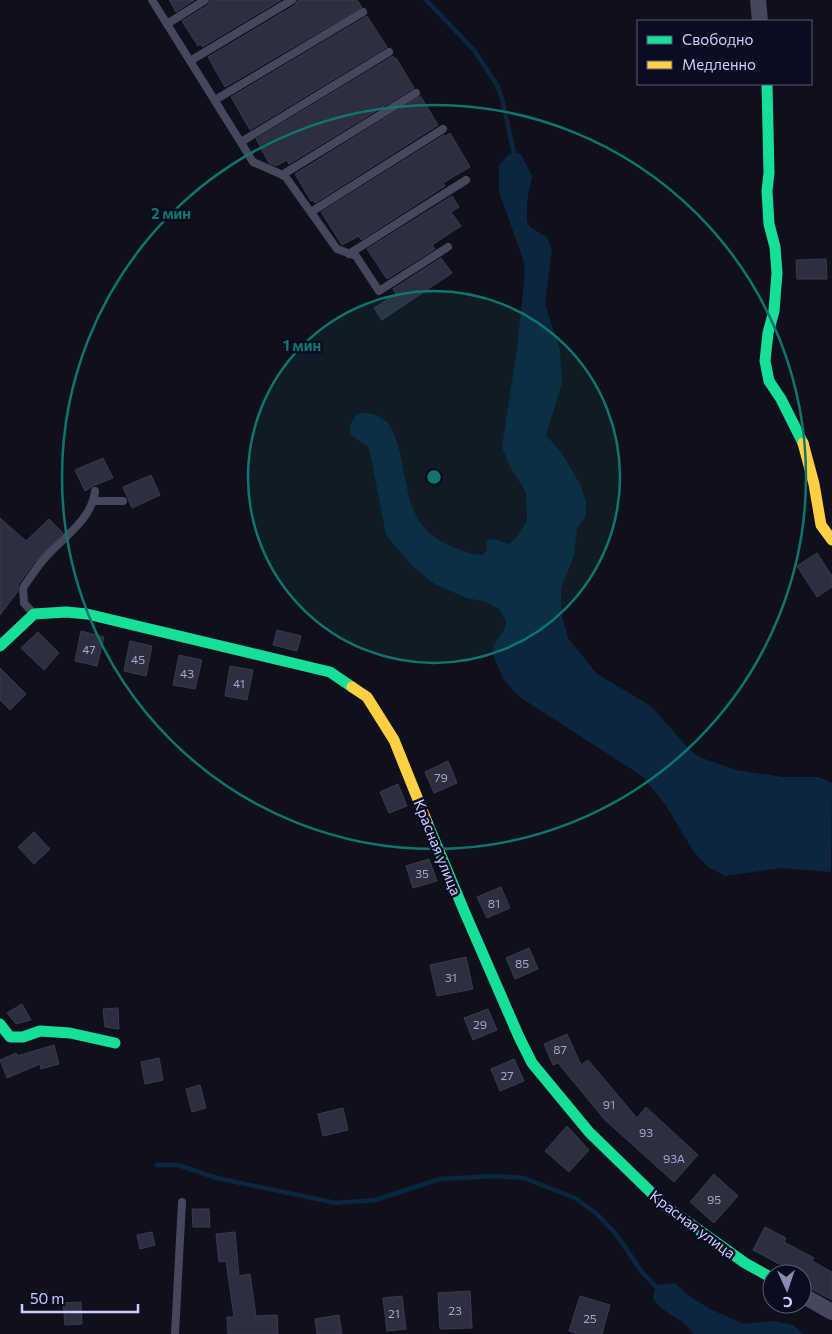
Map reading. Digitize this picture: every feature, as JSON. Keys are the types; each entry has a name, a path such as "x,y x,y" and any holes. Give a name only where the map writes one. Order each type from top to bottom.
{"street":[{"path":"758,0 760,20"},
{"path":"767,85 770,173 767,191 769,224 775,247 777,273 774,311 768,333 765,361 769,381 781,399 802,439 814,484 821,525 832,540"},
{"name":"Красная улица","path":"34,614 66,612 87,614 330,672 367,697 394,740 465,913 532,1063 589,1132 664,1205 745,1263 762,1272"},
{"path":"0,646 34,614"},
{"path":"0,1024 10,1036 23,1037 40,1031 70,1033 115,1043"},
{"path":"812,1301 832,1312"}],"lane":[{"path":"152,0 253,162 285,176 337,249 356,256 379,291 448,247"},
{"path":"167,24 204,0"},
{"path":"190,61 292,0"},
{"path":"215,100 363,12"},
{"path":"240,142 389,52"},
{"path":"282,175 416,93"},
{"path":"311,212 443,129"},
{"path":"349,254 466,180"},
{"path":"34,614 24,603 23,588 44,559 77,526 94,501 95,491"},
{"path":"94,501 122,500"},
{"path":"175,1334 182,1202"}],"water":[{"path":"514,153 521,154 532,176 527,201 527,221 530,227 547,237 552,249 545,304 560,350 562,383 546,435 563,455 581,486 586,502 586,515 577,529 574,556 561,588 561,612 568,638 597,674 651,706 690,750 702,758 736,770 783,777 819,777 832,783 831,872 781,868 725,876 708,867 694,852 665,804 642,776 518,696 504,680 493,655 493,647 505,628 506,621 499,609 487,602 467,598 436,585 413,567 386,535 369,447 352,436 349,429 354,418 361,413 375,415 390,426 402,460 413,510 434,537 460,550 471,554 483,555 487,551 486,540 493,539 509,544 516,538 527,521 526,492 510,467 502,447 517,348 525,273 523,259 499,192 499,165 508,155"},
{"path":"675,1283 689,1296 710,1309 744,1324 774,1321 793,1325 803,1334 693,1334 684,1323 657,1304 653,1298 656,1285"}],"building":[{"path":"169,0 194,0 176,12"},
{"path":"211,0 281,0 202,47 201,44 198,46 182,21 208,5"},
{"path":"298,0 357,0 362,7 225,87 208,57 295,5"},
{"path":"367,16 387,47 250,130 231,97"},
{"path":"393,56 414,88 289,164 287,160 276,166 269,163 256,139"},
{"path":"421,97 438,125 315,203 313,200 311,201 295,174"},
{"path":"450,133 470,167 443,183 445,186 361,240 359,236 342,245 321,212"},
{"path":"452,196 459,207 451,212 461,226 432,245 435,249 387,279 367,249"},
{"path":"441,258 452,273 382,320 374,308 396,294 393,289"},
{"path":"826,259 827,279 797,279 796,260"},
{"path":"103,458 113,478 85,491 75,470"},
{"path":"151,475 160,495 132,508 123,487"},
{"path":"0,518 26,541 49,519 63,533 34,563 18,585 18,591 0,615"},
{"path":"817,553 832,576 832,587 817,597 797,566"},
{"path":"277,630 301,636 297,651 273,645"},
{"path":"81,631 104,637 97,666 75,661"},
{"path":"38,632 59,653 44,670 21,648"},
{"path":"130,641 152,646 146,676 124,671"},
{"path":"179,655 202,660 195,689 173,685"},
{"path":"230,666 253,670 247,700 225,696"},
{"path":"0,668 26,694 10,710 0,700"},
{"path":"448,761 457,783 434,793 425,772"},
{"path":"398,784 407,806 389,813 380,792"},
{"path":"34,832 50,849 34,864 18,847"},
{"path":"429,859 437,881 413,888 406,866"},
{"path":"501,887 510,908 487,918 477,897"},
{"path":"529,948 538,969 515,979 506,958"},
{"path":"466,957 473,989 437,996 430,965"},
{"path":"22,1004 31,1020 16,1024 7,1013"},
{"path":"118,1008 119,1029 105,1027 103,1009"},
{"path":"488,1009 497,1030 473,1040 464,1018"},
{"path":"567,1034 581,1065 588,1060 637,1118 646,1107 698,1155 674,1182 605,1120 558,1063 553,1065 544,1044"},
{"path":"54,1045 59,1064 41,1069 40,1064 7,1078 0,1060 16,1053 17,1056"},
{"path":"159,1058 163,1080 145,1084 141,1062"},
{"path":"514,1059 524,1081 500,1091 491,1069"},
{"path":"200,1085 206,1108 192,1112 186,1089"},
{"path":"343,1108 348,1130 323,1136 318,1114"},
{"path":"567,1126 589,1150 569,1172 545,1151"},
{"path":"714,1174 738,1196 714,1223 690,1202"},
{"path":"192,1209 209,1209 210,1227 193,1227"},
{"path":"765,1227 786,1238 784,1242 814,1258 812,1261 832,1272 832,1300 812,1289 812,1264 779,1264 753,1250"},
{"path":"152,1232 155,1245 140,1249 137,1235"},
{"path":"235,1232 239,1276 250,1274 256,1316 277,1315 278,1334 228,1334 227,1317 234,1317 226,1261 219,1262 216,1234"},
{"path":"470,1291 472,1328 440,1329 438,1293"},
{"path":"402,1296 406,1329 387,1331 383,1298"},
{"path":"580,1296 610,1305 602,1334 578,1334 569,1331"},
{"path":"81,1302 82,1324 65,1325 63,1303"},
{"path":"339,1315 342,1334 317,1334 315,1319"}],"waterway":[{"path":"426,0 474,50 497,85 502,98 515,158"},
{"path":"157,1165 178,1165 217,1178 336,1203 375,1200 440,1179 496,1176 524,1178 575,1198 597,1214 616,1234 642,1272 659,1290"}],"traffic: fast":[{"path":"767,85 769,173 767,191 769,224 775,247 777,273 774,311 768,333 765,361 769,381 781,399 803,443"},
{"path":"0,646 34,614 66,612 87,614 330,672 352,687"},
{"path":"427,822 519,1037 532,1063 589,1132 664,1205 745,1263 762,1272"},
{"path":"0,1024 10,1037 23,1037 40,1031 70,1033 115,1043"}],"traffic: slow":[{"path":"803,443 814,484 821,525 832,540"},
{"path":"352,687 367,697 394,740 427,822"}]}
